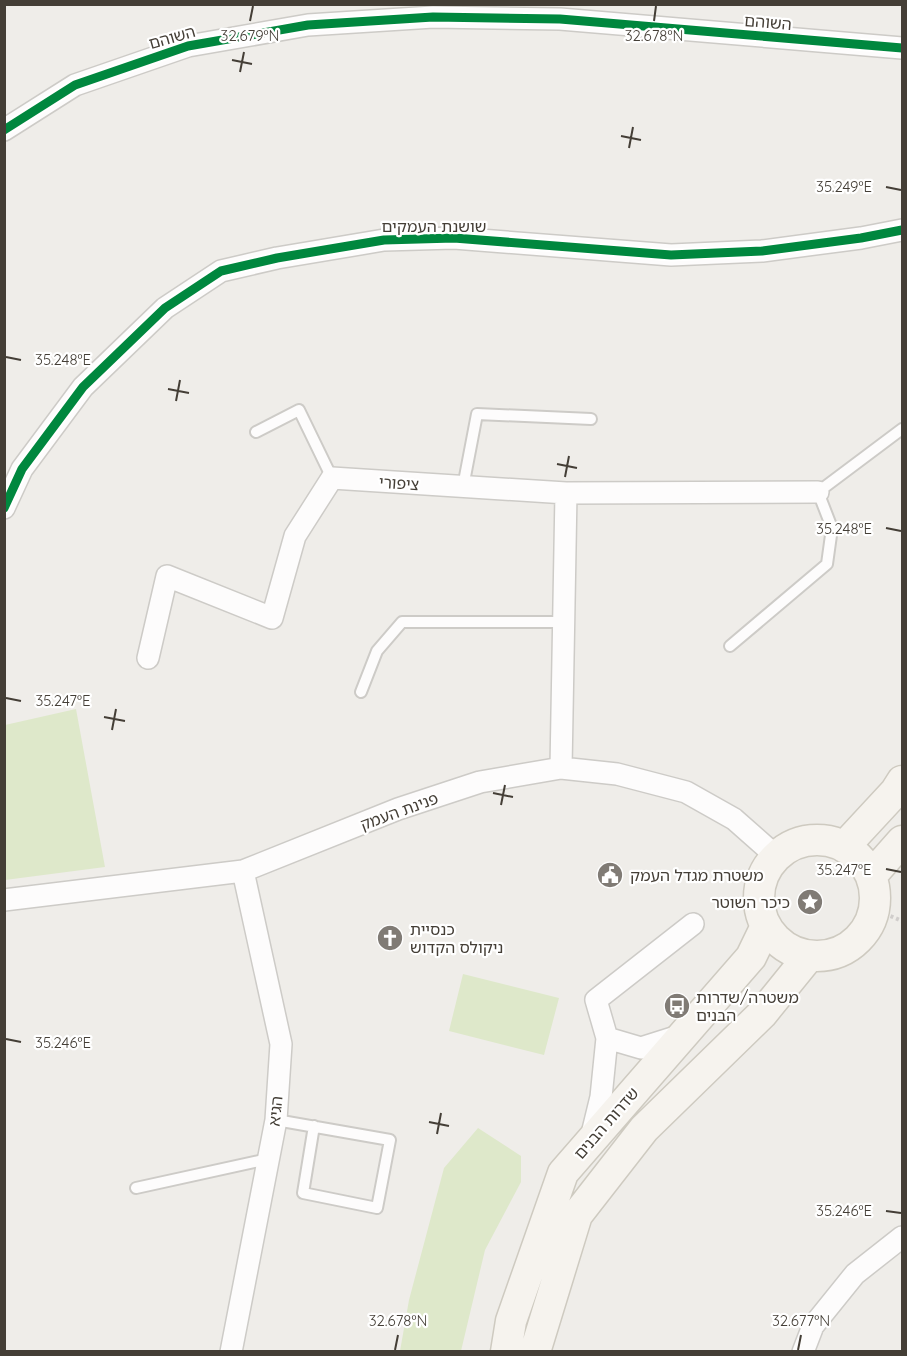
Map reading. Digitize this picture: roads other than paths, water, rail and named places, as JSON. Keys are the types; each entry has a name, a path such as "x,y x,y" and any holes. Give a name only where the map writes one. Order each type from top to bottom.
{"main road":[{"path":"844,847 903,781"},
{"path":"816,840 844,847 864,864 871,876 874,886 874,909 868,926 858,940 843,951 827,956 809,956 791,951 777,941 766,926 760,908 760,890 765,872 777,857 788,848 801,842 816,840"},
{"path":"871,876 903,841"},
{"name":"שדרות הבנים","path":"506,1352 511,1321 563,1173 751,957 766,926"},
{"name":"שדרות הבנים","path":"535,1352 577,1215 644,1129 762,1014 809,956"}],"street":[{"name":"השוהם","path":"4,130 75,85 188,46 308,25 433,16 560,19 903,48"},
{"name":"שושנת העמקים","path":"4,508 22,469 83,387 165,308 221,271 277,258 384,240 454,238 671,255 762,251 903,230"},
{"name":"ציפורי","path":"332,478 566,494 818,492"},
{"path":"148,658 166,576 272,618 295,536 332,478"},
{"path":"561,768 566,494"},
{"name":"פנינת העמק","path":"4,900 243,871 398,809 470,786 561,768 617,774 686,792 734,819 777,857"},
{"name":"הגיא","path":"231,1352 276,1120 281,1044 243,871"},
{"path":"590,1142 601,1096 607,1038 596,1000 693,924"},
{"path":"607,1038 641,1048 683,1035"},
{"path":"802,1352 813,1326 855,1274 903,1237"}],"lane":[{"path":"256,432 299,410 332,478"},
{"path":"463,487 477,414 591,419"},
{"path":"730,646 827,564 832,528 818,492 903,429"},
{"path":"361,692 377,651 402,622 563,622"},
{"path":"276,1120 314,1126 390,1140 377,1208 303,1193 314,1126"},
{"path":"136,1188 268,1159"}],"place":[{"name":"משטרת מגדל העמק","path":"610,875"},
{"name":"כיכר השוטר","path":"810,902"},
{"name":"כנסיית ניקולס הקדוש","path":"390,938"},
{"name":"משטרה/שדרות הבנים","path":"677,1006"}]}
